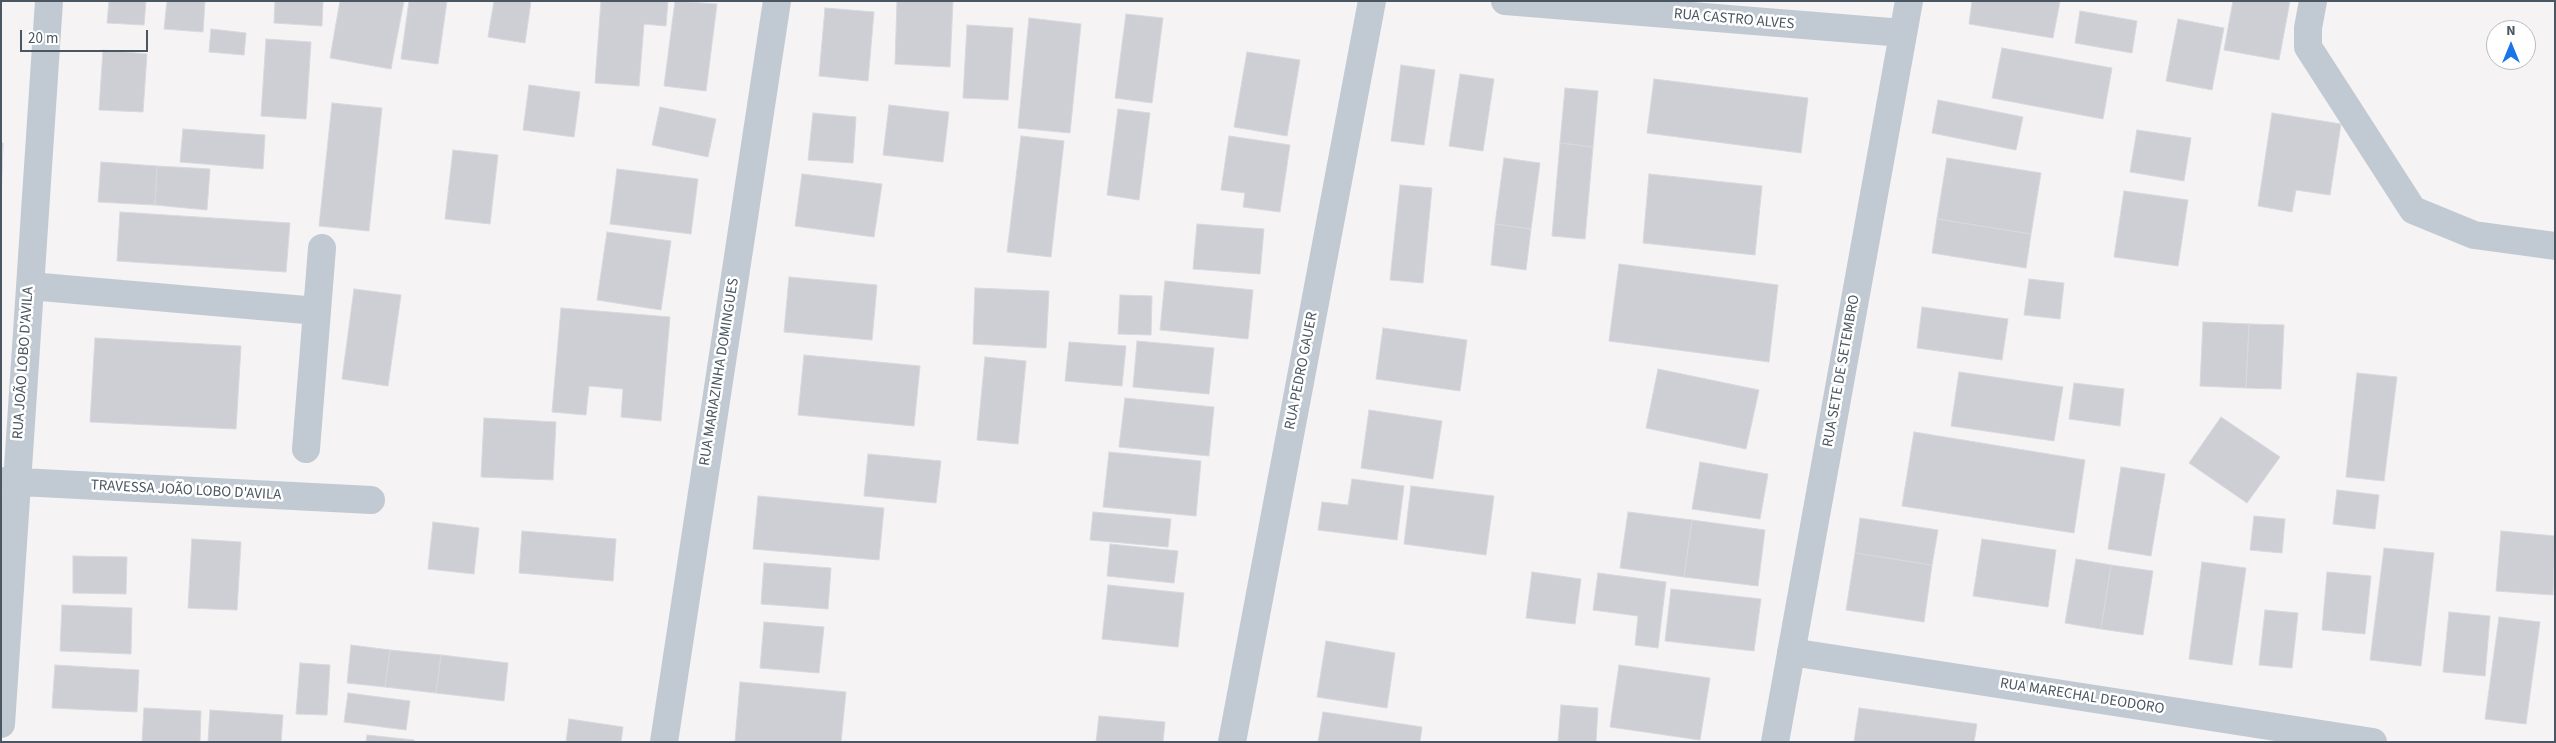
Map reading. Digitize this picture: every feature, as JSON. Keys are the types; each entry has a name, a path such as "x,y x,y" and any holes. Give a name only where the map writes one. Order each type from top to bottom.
{"street":[{"name":"RUA JOÃO LOBO D'AVILA","path":"1,724 8,482 30,286 49,1"},
{"name":"RUA MARIAZINHA DOMINGUES","path":"664,742 777,1"},
{"name":"RUA PEDRO GAUER","path":"1232,742 1372,1"},
{"name":"RUA CASTRO ALVES","path":"1505,1 1903,34"},
{"name":"RUA SETE DE SETEMBRO","path":"1775,742 1908,1"},
{"path":"2313,1 2308,28 2308,47 2413,210 2474,235 2555,246"},
{"path":"306,449 322,248"},
{"path":"30,286 317,311"},
{"name":"TRAVESSA JOÃO LOBO D'AVILA","path":"8,482 371,500"},
{"name":"RUA MARECHAL DEODORO","path":"1791,652 2373,742"}],"building":[{"path":"109,1 146,1 144,25 107,23"},
{"path":"167,1 205,1 203,32 164,29"},
{"path":"275,1 323,1 322,26 274,23"},
{"path":"340,1 404,1 391,69 330,58"},
{"path":"409,1 447,1 438,64 401,59"},
{"path":"494,1 531,1 525,43 488,37"},
{"path":"601,1 668,1 666,26 644,24 639,86 595,83"},
{"path":"675,1 717,4 706,91 664,86"},
{"path":"897,1 953,1 950,67 895,64"},
{"path":"1972,1 2060,1 2053,38 1969,24"},
{"path":"2233,1 2290,1 2279,60 2224,50"},
{"path":"825,8 874,12 868,81 819,76"},
{"path":"2080,11 2137,21 2132,53 2075,43"},
{"path":"1126,14 1163,18 1152,103 1115,98"},
{"path":"1029,18 1081,24 1070,133 1018,128"},
{"path":"2178,19 2224,28 2212,90 2166,81"},
{"path":"967,25 1013,28 1008,100 963,98"},
{"path":"211,29 246,33 244,55 209,52"},
{"path":"266,39 311,42 306,119 261,116"},
{"path":"2002,48 2112,68 2103,119 1992,98"},
{"path":"103,50 147,54 143,112 99,110"},
{"path":"1247,52 1300,60 1287,136 1234,127"},
{"path":"1401,65 1435,70 1424,145 1391,141"},
{"path":"1460,74 1494,79 1483,151 1449,146"},
{"path":"1654,79 1808,98 1801,153 1647,133"},
{"path":"529,85 580,92 574,137 523,130"},
{"path":"1565,88 1598,91 1593,147 1560,143"},
{"path":"1938,100 2023,117 2016,150 1932,133"},
{"path":"332,103 382,108 369,231 319,226"},
{"path":"889,105 949,112 943,162 883,155"},
{"path":"660,107 716,119 708,157 652,145"},
{"path":"1118,109 1150,113 1139,200 1107,195"},
{"path":"813,113 856,117 853,163 808,160"},
{"path":"2272,113 2341,124 2330,195 2296,190 2292,212 2258,206"},
{"path":"183,129 265,135 263,169 180,162"},
{"path":"2137,130 2191,138 2184,181 2130,172"},
{"path":"1021,136 1064,141 1051,257 1007,252"},
{"path":"1229,136 1290,145 1280,212 1243,207 1245,193 1221,190"},
{"path":"1,143 3,143 1,204"},
{"path":"1560,143 1593,147 1585,239 1552,236"},
{"path":"453,150 498,155 490,224 445,219"},
{"path":"1504,158 1540,163 1531,229 1495,224"},
{"path":"1947,158 2041,173 2031,234 1937,219"},
{"path":"101,162 157,166 155,205 98,202"},
{"path":"157,166 210,169 207,210 155,205"},
{"path":"617,169 698,179 691,234 610,224"},
{"path":"802,174 882,184 874,237 795,226"},
{"path":"1649,174 1762,186 1755,255 1643,243"},
{"path":"1400,185 1432,188 1423,283 1390,280"},
{"path":"2124,191 2188,200 2178,266 2114,257"},
{"path":"120,212 290,223 286,272 117,261"},
{"path":"1937,219 2031,234 2026,268 1932,253"},
{"path":"1197,224 1264,229 1260,274 1193,269"},
{"path":"1495,224 1531,229 1526,270 1491,265"},
{"path":"607,232 671,241 661,310 597,300"},
{"path":"1619,264 1778,285 1769,362 1609,341"},
{"path":"789,277 877,285 872,340 784,332"},
{"path":"2029,279 2064,283 2060,319 2024,315"},
{"path":"1165,281 1253,290 1248,339 1160,330"},
{"path":"975,288 1049,291 1046,348 973,344"},
{"path":"354,289 401,295 388,386 342,379"},
{"path":"1120,295 1152,296 1151,335 1118,334"},
{"path":"1922,307 2008,319 2002,360 1917,348"},
{"path":"561,308 670,317 661,421 621,417 623,389 589,386 586,415 552,412"},
{"path":"2203,322 2249,324 2246,388 2200,386"},
{"path":"2249,324 2284,325 2281,389 2246,388"},
{"path":"1383,328 1467,340 1460,391 1376,379"},
{"path":"95,338 241,346 236,429 90,422"},
{"path":"1137,341 1214,348 1209,394 1133,387"},
{"path":"1069,342 1126,346 1122,386 1065,381"},
{"path":"804,355 920,366 914,426 798,415"},
{"path":"985,357 1026,361 1018,444 977,440"},
{"path":"1658,369 1759,390 1746,449 1646,428"},
{"path":"1959,372 2063,387 2054,441 1951,426"},
{"path":"2357,373 2397,377 2384,481 2346,477"},
{"path":"2074,383 2124,389 2120,426 2069,419"},
{"path":"1125,398 1214,407 1209,456 1119,447"},
{"path":"1369,410 1442,421 1433,479 1361,468"},
{"path":"2221,417 2280,457 2247,503 2189,463"},
{"path":"484,418 556,422 553,480 481,477"},
{"path":"1914,432 2085,460 2074,533 1902,506"},
{"path":"1109,452 1201,461 1196,516 1103,507"},
{"path":"868,454 941,461 936,503 864,496"},
{"path":"1700,462 1768,474 1760,519 1692,509"},
{"path":"2121,467 2165,474 2151,556 2108,549"},
{"path":"1352,479 1404,486 1397,540 1318,530 1322,502 1348,505"},
{"path":"1411,486 1494,496 1486,555 1404,544"},
{"path":"2337,490 2379,495 2375,529 2333,524"},
{"path":"758,496 884,508 879,560 753,549"},
{"path":"1093,512 1171,519 1168,547 1090,540"},
{"path":"1628,512 1692,520 1684,577 1620,568"},
{"path":"2254,516 2285,519 2282,553 2250,550"},
{"path":"1860,518 1938,530 1932,565 1855,553"},
{"path":"1692,520 1765,530 1758,586 1684,577"},
{"path":"433,522 479,528 474,574 428,569"},
{"path":"522,531 616,539 613,581 519,573"},
{"path":"2501,531 2555,536 2553,595 2496,591"},
{"path":"192,539 241,542 237,610 188,608"},
{"path":"1982,539 2056,550 2048,607 1973,596"},
{"path":"1110,544 1178,551 1174,583 1107,576"},
{"path":"2384,548 2434,553 2421,666 2370,660"},
{"path":"1855,553 1932,565 1924,622 1846,610"},
{"path":"73,556 127,557 126,594 73,593"},
{"path":"2076,559 2111,565 2101,629 2065,623"},
{"path":"2202,562 2246,568 2232,665 2189,659"},
{"path":"764,563 831,568 828,609 761,604"},
{"path":"2111,565 2153,571 2143,635 2101,629"},
{"path":"1532,572 1581,579 1575,624 1526,618"},
{"path":"2327,572 2371,576 2365,634 2322,630"},
{"path":"1598,573 1666,582 1658,648 1635,645 1638,616 1593,610"},
{"path":"1108,585 1184,593 1178,647 1102,639"},
{"path":"1671,589 1761,599 1754,651 1665,641"},
{"path":"62,605 132,608 131,654 60,651"},
{"path":"2265,610 2298,613 2292,668 2259,665"},
{"path":"2449,612 2490,616 2485,676 2443,672"},
{"path":"2499,617 2540,622 2526,724 2485,719"},
{"path":"764,622 824,627 819,673 760,668"},
{"path":"1326,641 1395,653 1387,708 1317,697"},
{"path":"351,645 390,650 385,687 347,683"},
{"path":"390,650 441,655 436,693 385,687"},
{"path":"441,655 508,663 504,701 436,693"},
{"path":"300,663 330,665 327,715 296,714"},
{"path":"55,665 139,670 137,712 52,708"},
{"path":"1619,665 1710,678 1700,740 1610,727"},
{"path":"740,682 846,692 841,742 735,742"},
{"path":"348,693 410,701 406,730 344,722"},
{"path":"1561,705 1598,708 1596,742 1558,742"},
{"path":"144,708 201,711 200,742 142,742"},
{"path":"1859,708 1977,724 1974,742 1854,742"},
{"path":"210,710 283,715 281,742 208,742"},
{"path":"1323,712 1422,727 1420,742 1318,742"},
{"path":"1099,716 1165,722 1163,742 1096,742"},
{"path":"569,719 623,727 621,742 566,742"},
{"path":"367,735 414,740 414,742 366,742"}]}
